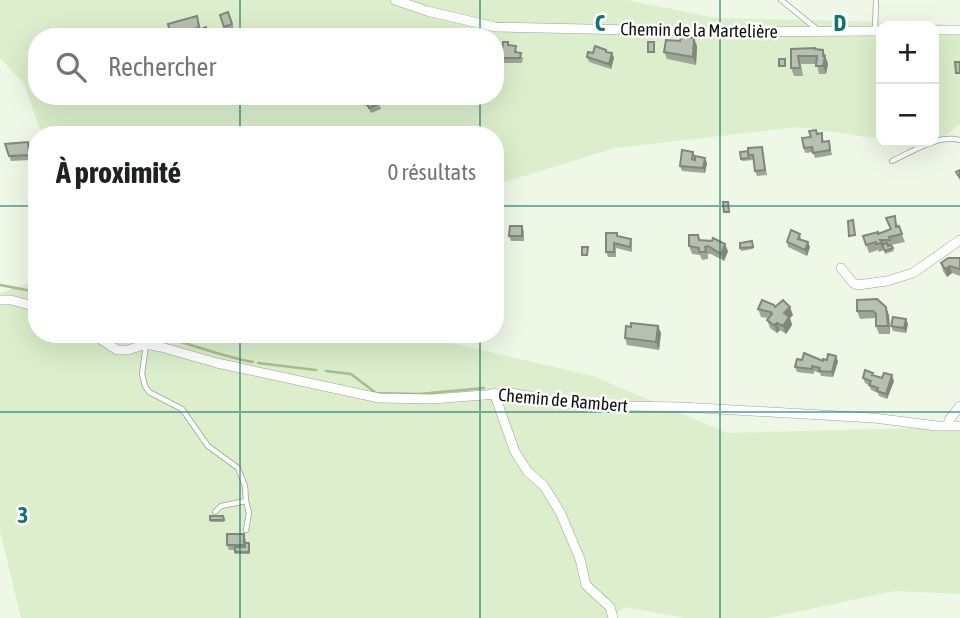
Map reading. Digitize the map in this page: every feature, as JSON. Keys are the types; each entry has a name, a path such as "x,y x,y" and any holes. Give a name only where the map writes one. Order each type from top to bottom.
{"street":[{"name":"Chemin de la Martelière","path":"395,0 427,11 495,27 721,32 876,31"},
{"path":"939,30 960,30"},
{"path":"841,268 853,284 887,281 913,273 960,240"},
{"path":"0,300 28,305"},
{"name":"Chemin de Rambert","path":"106,343 117,350 128,350 146,344 217,363 379,398 432,399 511,393 579,405 682,407 860,417 960,426"},
{"path":"494,393 515,452 528,472 544,486 560,512 580,559 586,584 610,607 613,618"},
{"path":"948,426 949,420 960,407"}],"lane":[{"path":"781,0 819,31"},
{"path":"876,0 877,21"},
{"path":"892,161 935,141 947,138 960,140"},
{"path":"146,344 142,374 145,386 157,396 182,409 208,446 238,468 249,513 246,530"},
{"path":"215,512 221,506 246,501"}],"green space":[{"path":"0,0 626,0 717,18 876,22 876,138 799,127 615,148 504,182 504,126 39,126 31,105 504,105 504,28 28,28 28,95 24,84 0,58"},
{"path":"939,24 960,26 960,124 939,141"},
{"path":"28,284 28,343 452,343 593,376 727,433 960,427 960,594 895,591 768,618 685,618 625,607 611,618 21,618 0,531 0,293"}],"building":[{"path":"228,12 232,24 224,27 220,15"},
{"path":"197,16 199,27 169,28 168,24"},
{"path":"681,37 694,38 693,57 664,52 666,40 680,41"},
{"path":"504,42 516,46 515,52 521,53 520,58 504,58"},
{"path":"648,42 654,42 654,52 648,52"},
{"path":"595,46 612,53 609,64 587,57 588,52 593,53"},
{"path":"791,49 823,50 823,66 816,66 817,56 798,56 800,68 791,68"},
{"path":"779,59 785,59 785,66 779,66"},
{"path":"955,62 960,62 960,73 956,73"},
{"path":"816,130 817,134 822,133 822,142 829,141 830,150 813,153 812,147 804,148 802,138 811,137 809,131"},
{"path":"28,142 28,155 9,156 5,144"},
{"path":"762,147 765,170 755,171 753,155 748,155 748,148"},
{"path":"682,150 693,152 692,159 695,160 695,156 705,158 703,168 680,166"},
{"path":"748,151 749,158 741,159 740,152"},
{"path":"723,202 728,202 729,212 724,212"},
{"path":"895,216 896,227 899,226 902,234 889,237 890,240 880,240 882,243 866,245 863,236 891,229 886,218"},
{"path":"853,220 855,235 849,236 848,221"},
{"path":"510,226 522,226 522,236 509,236"},
{"path":"791,230 800,234 798,239 808,242 805,250 787,242"},
{"path":"606,233 617,233 617,236 631,239 630,247 614,243 614,252 606,252"},
{"path":"689,235 698,235 699,240 712,241 713,238 725,244 721,254 708,246 705,247 706,252 699,252 699,248 689,246"},
{"path":"752,241 753,247 740,248 740,243"},
{"path":"887,243 893,248 885,251 882,245"},
{"path":"582,247 588,247 587,255 582,255"},
{"path":"948,258 960,258 960,269 950,266 945,269 941,263"},
{"path":"877,299 886,307 888,326 876,326 876,314 873,311 857,311 857,300"},
{"path":"762,300 775,307 783,300 790,307 784,313 789,317 783,326 777,323 774,325 767,320 771,312 758,309"},
{"path":"893,317 906,319 904,328 891,326"},
{"path":"631,323 658,326 656,342 625,338 626,326 631,327"},
{"path":"804,353 823,361 827,360 828,354 836,356 832,372 819,371 820,368 812,366 812,369 795,367 797,359 802,360"},
{"path":"865,370 882,378 884,373 892,375 886,394 869,385 871,381 863,378"},
{"path":"210,516 223,516 224,520 210,520"},
{"path":"227,534 244,534 244,545 227,545"},
{"path":"245,543 249,543 249,552 235,552 235,547 245,547"}],"waterway":[{"path":"0,285 28,290"},
{"path":"186,343 253,362"},
{"path":"258,363 316,370"},
{"path":"326,371 351,374 376,393 419,394 484,388"}]}
